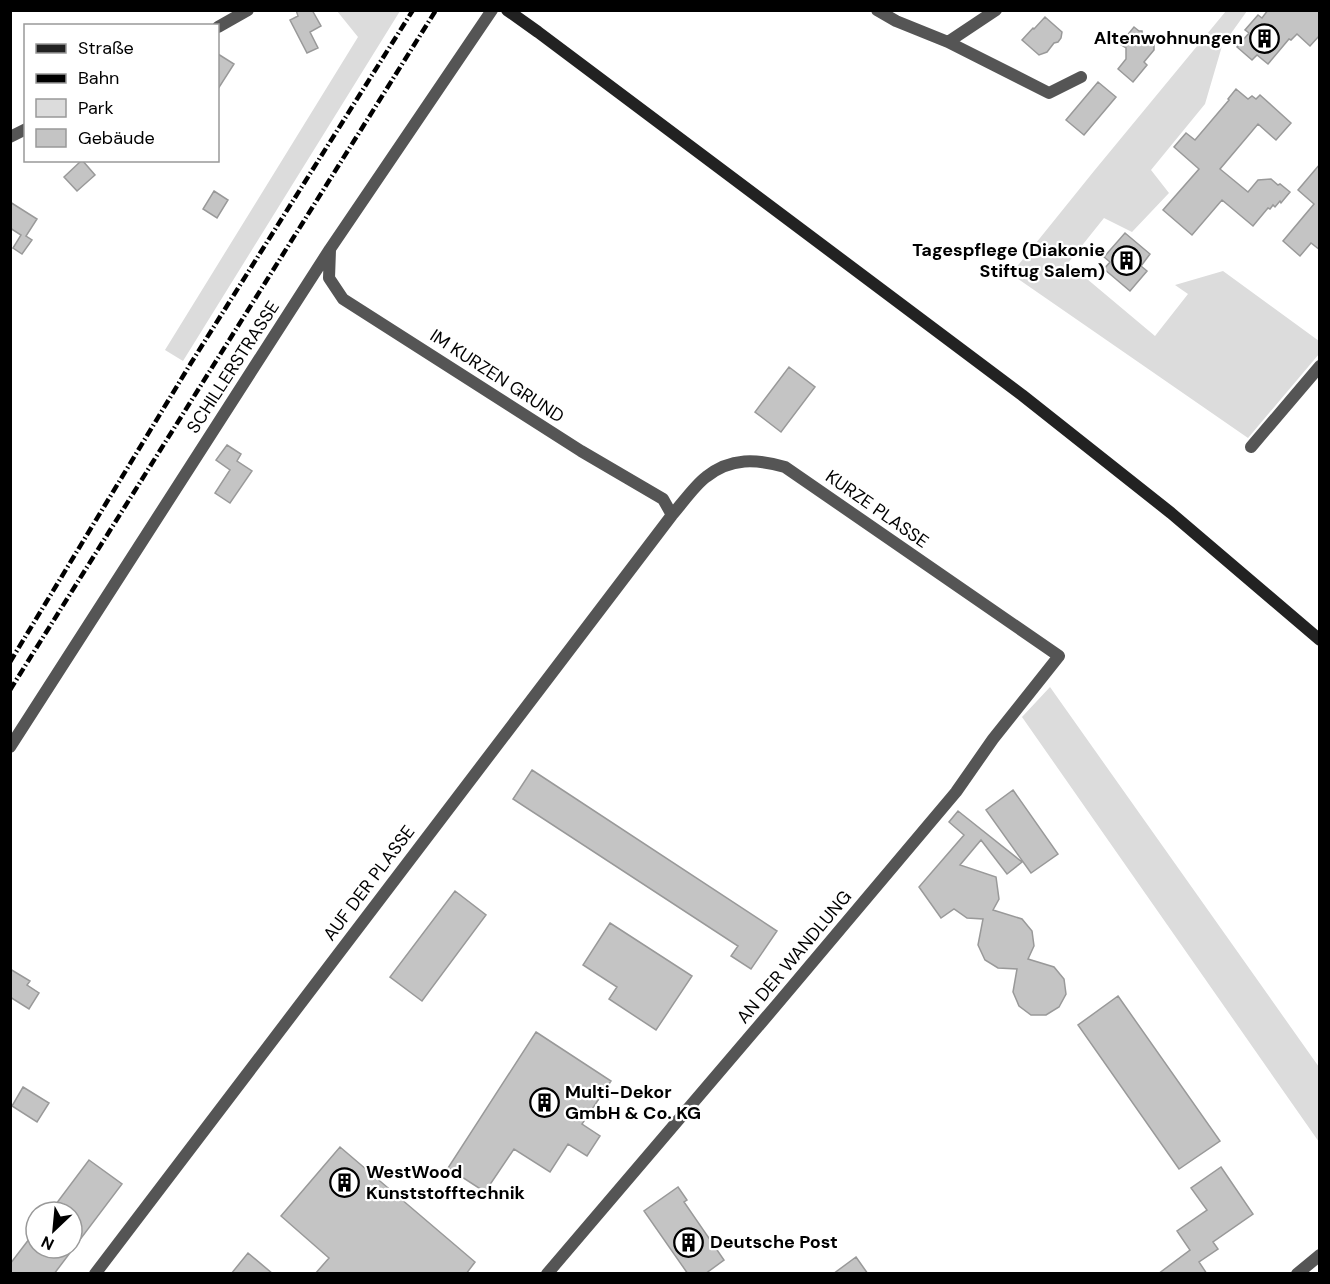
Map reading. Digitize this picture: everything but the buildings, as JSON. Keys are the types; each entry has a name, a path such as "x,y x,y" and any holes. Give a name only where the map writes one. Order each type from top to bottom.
{"main road":[{"path":"507,10 1013,387 1171,513 1320,640"}],"street":[{"path":"219,26 248,10"},
{"name":"SCHILLERSTRASSE","path":"10,747 330,249 492,10"},
{"path":"877,10 896,21 948,42 1048,93 1082,77"},
{"path":"948,42 996,10"},
{"path":"10,137 24,130"},
{"name":"IM KURZEN GRUND","path":"330,249 329,278 343,299 581,451 663,499 672,515"},
{"path":"1251,447 1320,366"},
{"name":"KURZE PLASSE","path":"672,515 705,477 726,465 743,461 766,462 786,467 1059,656"},
{"name":"AUF DER PLASSE","path":"95,1274 672,515"},
{"name":"AN DER WANDLUNG","path":"547,1274 956,792 993,739 1059,656"},
{"path":"1297,1274 1320,1255"}],"green space":[{"path":"337,11 400,11 183,361 165,350 358,37"},
{"path":"1226,11 1247,11 1222,46 1205,104 1151,170 1169,193 1132,232 1104,218 1068,263 1155,336 1188,294 1175,285 1223,271 1319,341 1319,354 1248,438 1011,274"},
{"path":"1050,687 1319,1067 1319,1142 1022,717"}],"railway":[{"path":"10,662 191,363 413,10"},
{"path":"10,690 436,10"}],"place":[{"name":"Altenwohnungen","path":"1264,38"},
{"name":"Tagespflege (Diakonie Stiftug Salem)","path":"1126,260"},
{"name":"Multi-Dekor GmbH & Co. KG","path":"544,1102"},
{"name":"WestWood Kunststofftechnik","path":"345,1182"},
{"name":"Deutsche Post","path":"689,1242"}]}
